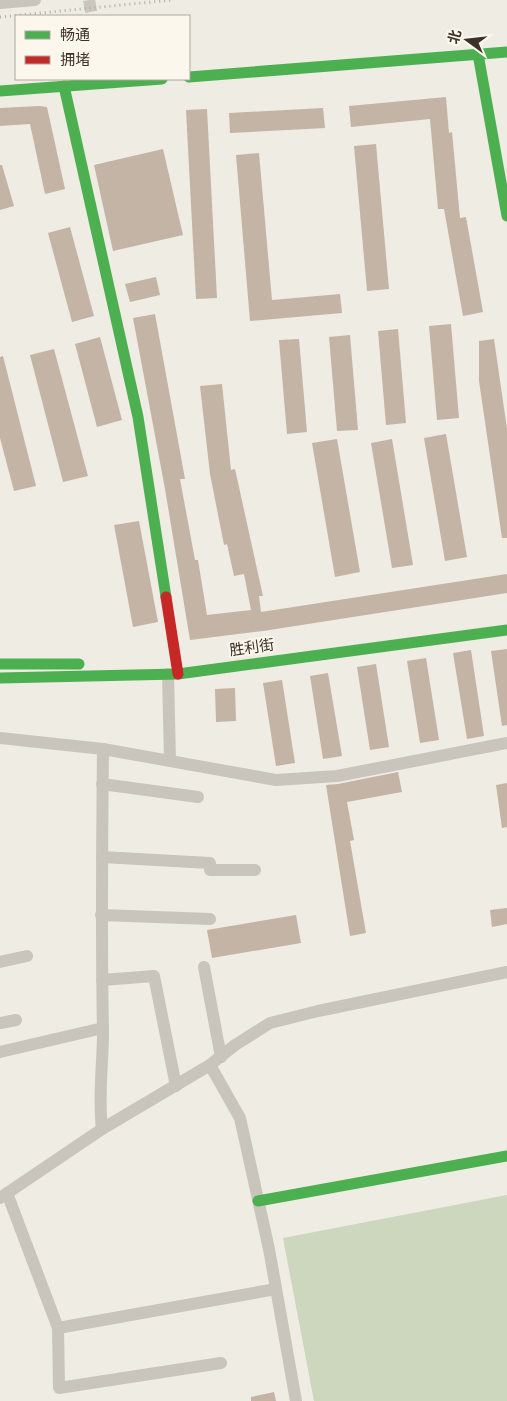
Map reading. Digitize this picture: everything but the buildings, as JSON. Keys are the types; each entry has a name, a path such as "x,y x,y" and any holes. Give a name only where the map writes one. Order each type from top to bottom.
{"street":[{"path":"0,3 35,0"},
{"path":"190,77 507,52"},
{"path":"478,54 507,216"},
{"path":"0,91 64,86 97,81 130,80"},
{"path":"64,86 138,417 174,671 170,761"},
{"name":"胜利街","path":"118,664 174,671 507,620"},
{"name":"胜利街","path":"0,678 174,671 507,630"},
{"path":"0,664 88,664"},
{"path":"0,738 103,749 276,780 337,776 507,743"},
{"path":"102,1129 100,1108 103,1057 101,915 103,749"},
{"path":"102,784 198,797"},
{"path":"102,857 210,864 210,870 255,870"},
{"path":"101,915 210,919"},
{"path":"0,962 27,956"},
{"path":"204,967 220,1056"},
{"path":"221,1363 59,1388 58,1328 4,1196 102,1129 210,1065 235,1045 270,1023 318,1011 507,972"},
{"path":"102,980 154,976 176,1086"},
{"path":"0,1023 16,1020"},
{"path":"0,1052 103,1028"},
{"path":"210,1065 240,1118 276,1288 296,1401"},
{"path":"258,1201 507,1156"},
{"path":"58,1328 276,1288"}],"green space":[{"path":"507,1195 507,1401 314,1401 283,1238"}],"tunnel":[{"path":"89,0 92,15"}],"railway":[{"path":"20,15 172,0"},
{"path":"0,17 15,16"}],"traffic: fast":[{"path":"190,77 507,52"},
{"path":"478,54 507,216"},
{"path":"0,91 148,80"},
{"path":"64,86 138,417 166,597"},
{"path":"0,678 178,674 507,630"},
{"path":"0,664 79,664"},
{"path":"258,1201 507,1156"}],"traffic: jam":[{"path":"166,597 178,674"}]}
